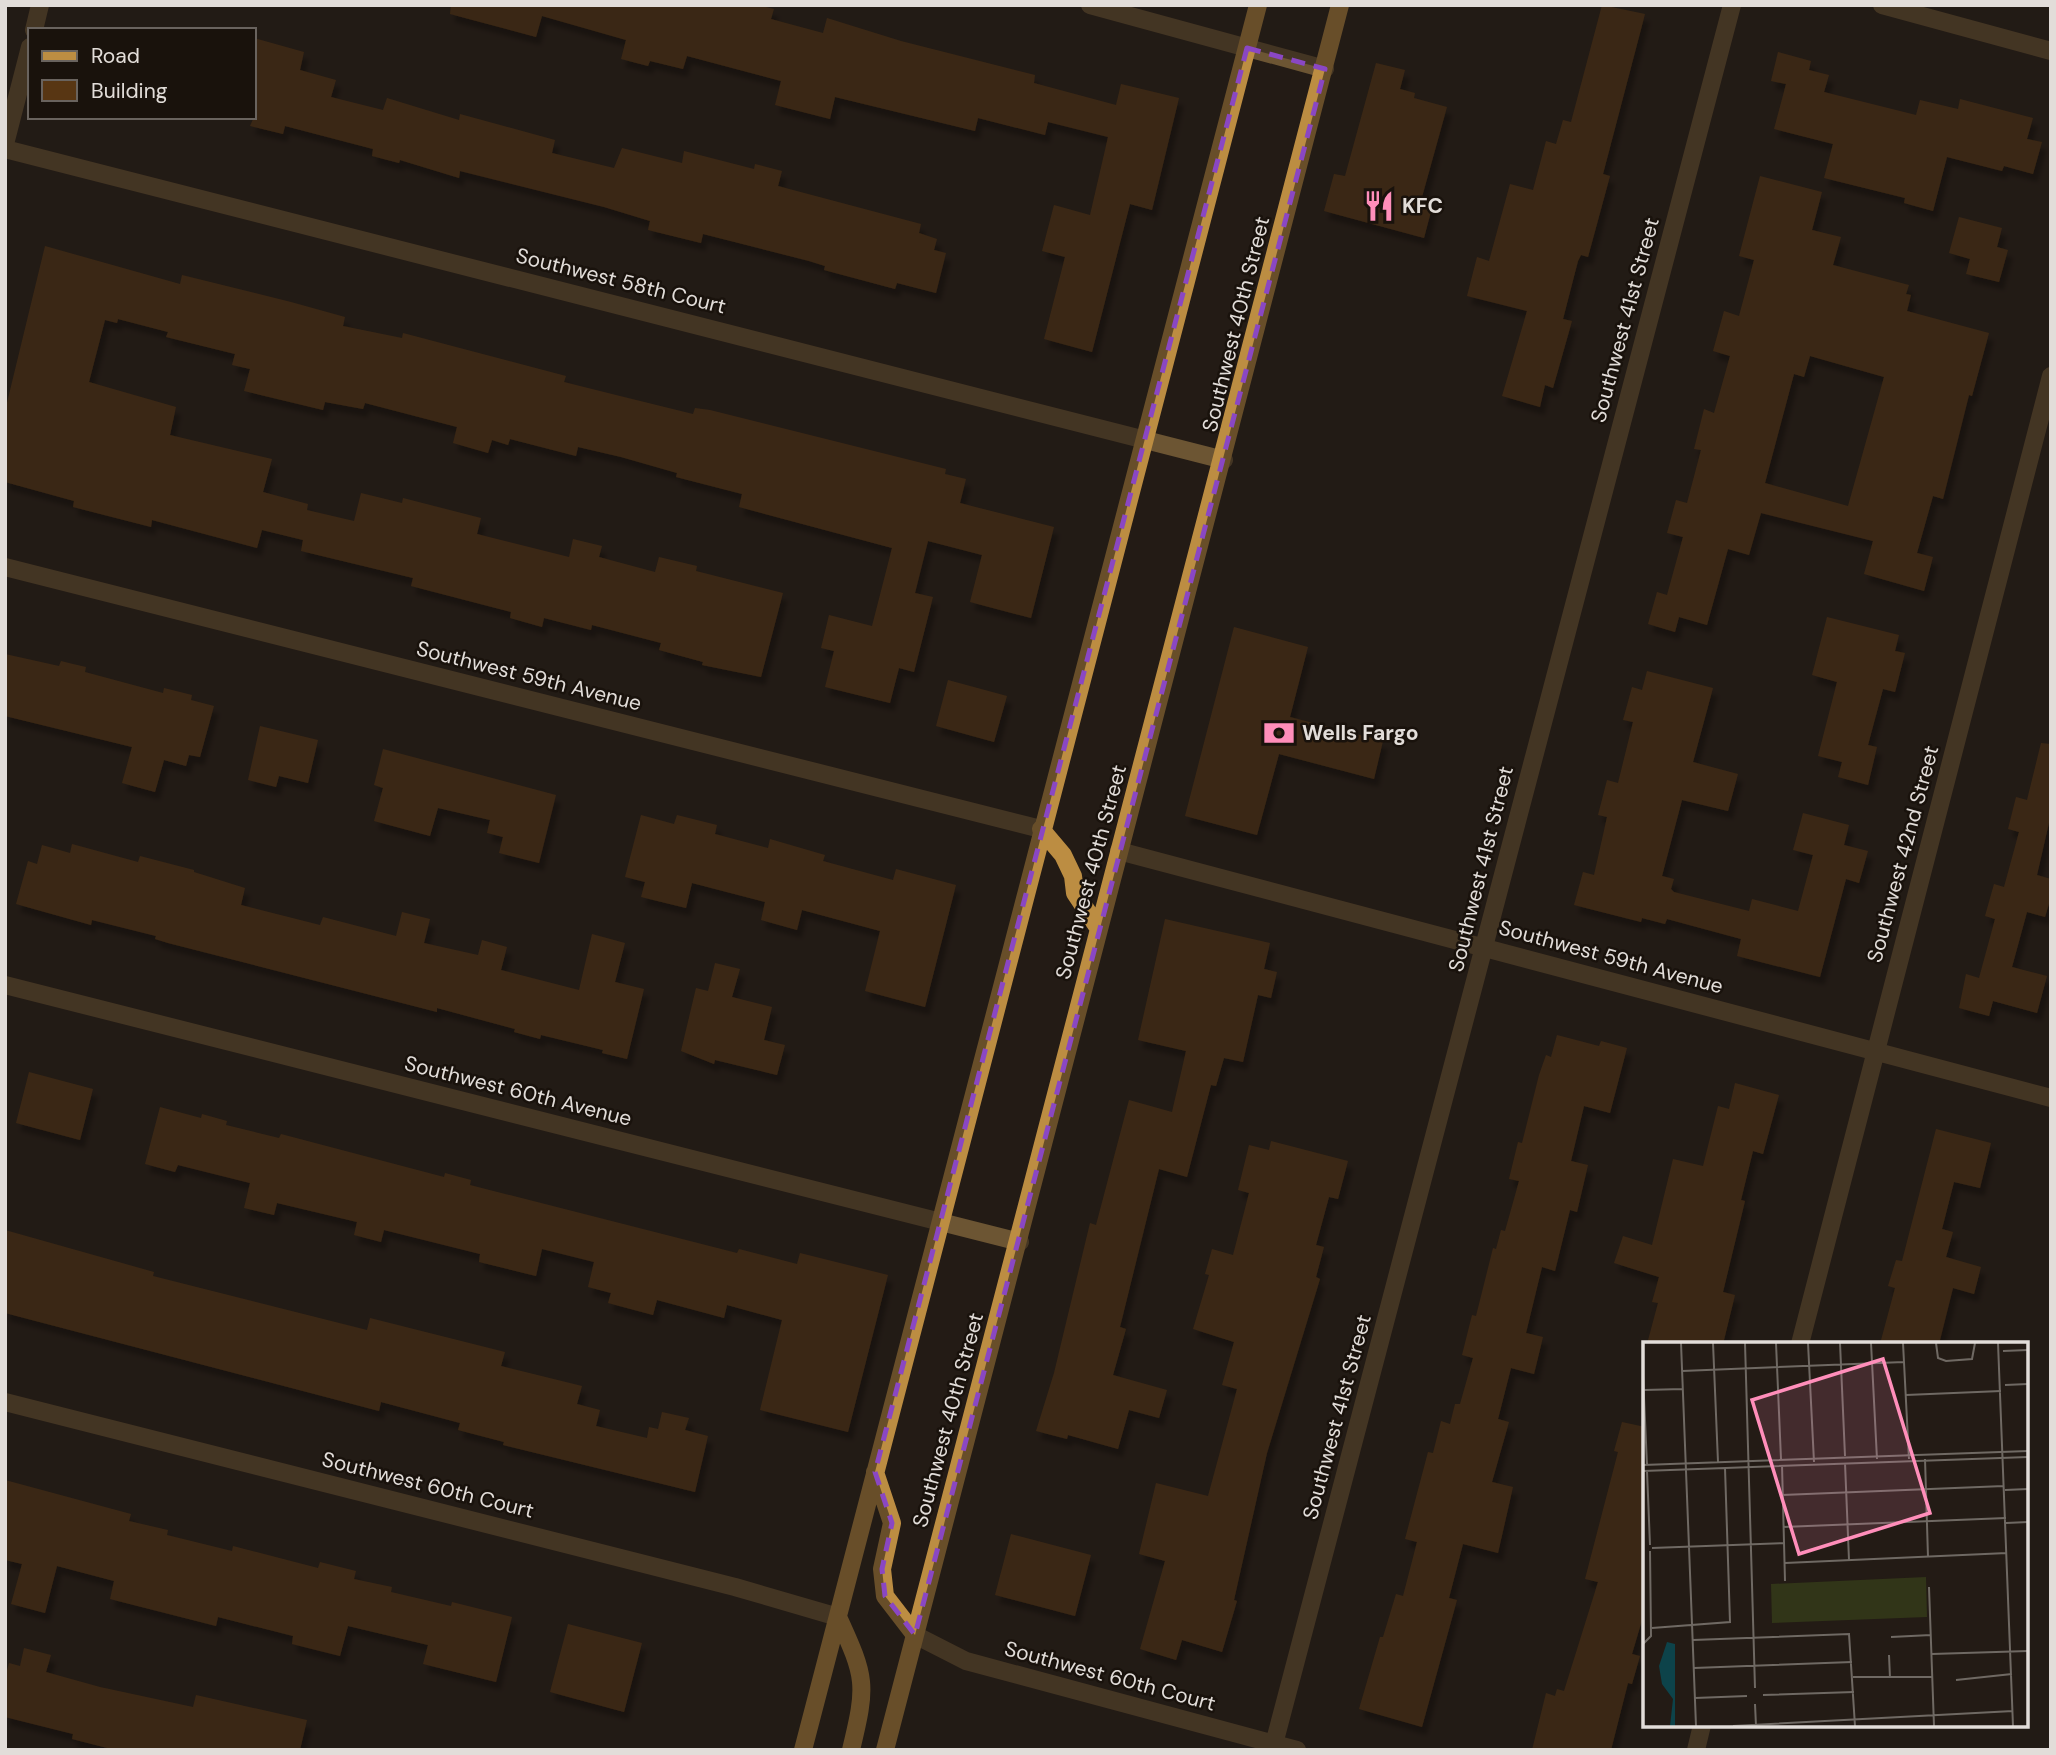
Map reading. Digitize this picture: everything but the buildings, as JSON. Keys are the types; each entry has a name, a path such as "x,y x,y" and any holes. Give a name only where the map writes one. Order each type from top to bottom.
{"main road":[{"path":"803,1750 1258,5"},
{"name":"Southwest 40th Street","path":"886,1750 1020,1242 1119,851 1224,460 1340,5"},
{"path":"1041,830 1063,855 1073,876 1074,893 1099,929"},
{"path":"875,1472 892,1523 882,1569 885,1596 915,1635"},
{"path":"838,1616 860,1665 863,1699 851,1750"}],"street":[{"path":"34,28 40,5"},
{"path":"1090,5 1325,69"},
{"name":"Southwest 41st Street","path":"1274,1744 1732,5"},
{"path":"1882,5 2051,51"},
{"path":"5,147 28,55"},
{"name":"Southwest 58th Court","path":"5,147 1224,460"},
{"name":"Southwest 42nd Street","path":"1801,1342 2051,376"},
{"name":"Southwest 59th Avenue","path":"5,567 1041,830"},
{"name":"Southwest 59th Avenue","path":"1119,851 2051,1098"},
{"name":"Southwest 60th Avenue","path":"5,985 1020,1242"},
{"name":"Southwest 60th Court","path":"5,1402 736,1587 838,1616"},
{"name":"Southwest 60th Court","path":"915,1635 966,1661 1297,1750"},
{"path":"1696,1750 1702,1727"}],"highlighted area":[{"path":"1247,48 1325,69 915,1635 885,1596 882,1569 892,1523 875,1472"}],"place":[{"name":"KFC","path":"1379,206"},
{"name":"Wells Fargo","path":"1279,733"}]}
